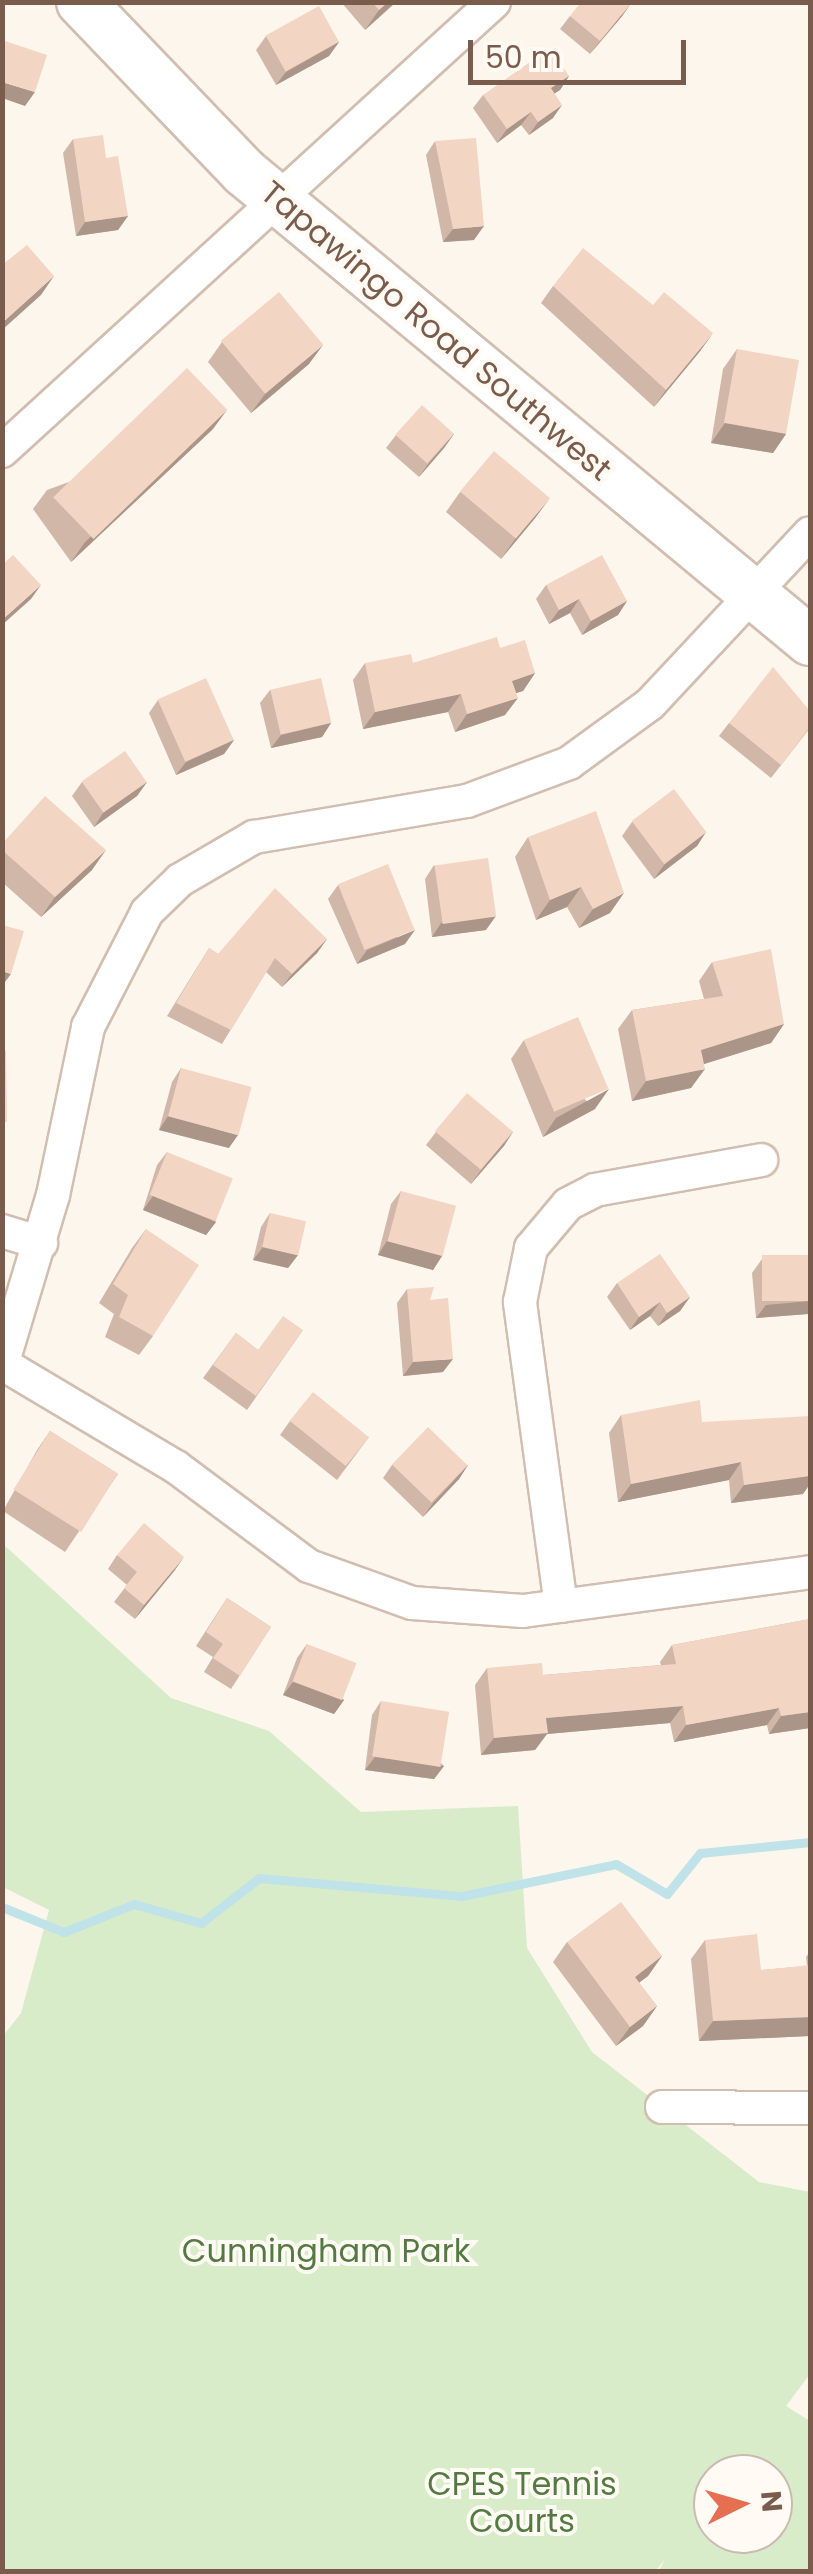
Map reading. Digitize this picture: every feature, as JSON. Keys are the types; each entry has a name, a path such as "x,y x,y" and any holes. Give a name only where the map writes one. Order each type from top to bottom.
{"street":[{"name":"Tapawingo Road Southwest","path":"80,2 178,111 279,201 810,641"},
{"path":"2,451 494,2"},
{"path":"810,533 650,704 569,763 467,802 283,828 180,880 146,912 100,989 41,1242 3,1364 176,1467 264,1538 358,1588 468,1611 561,1606 810,1572"},
{"path":"561,1606 520,1302 532,1248 568,1204 594,1190 761,1160"},
{"path":"2,1231 41,1242"},
{"path":"662,2108 810,2108"}],"green space":[{"name":"Cunningham Park","path":"2,1543 171,1698 269,1731 361,1812 518,1806 527,1948 592,2052 759,2182 810,2192 810,2374 786,2406 810,2421 810,2571 659,2571 665,2559 655,2572 3,2571 3,2036 21,2013 49,1910 3,1887"}],"building":[{"path":"372,2 388,2 379,10"},
{"path":"581,2 632,2 600,41 570,16"},
{"path":"319,6 339,42 286,71 266,36"},
{"path":"2,40 47,55 35,92 2,82"},
{"path":"550,48 569,76 551,88 562,105 538,122 531,112 507,129 483,95"},
{"path":"103,135 106,158 118,156 128,216 85,222 73,139"},
{"path":"476,138 484,226 453,229 435,141"},
{"path":"27,245 54,276 2,323 2,265"},
{"path":"583,248 653,305 664,292 713,333 666,390 553,286"},
{"path":"279,292 323,345 265,394 221,341"},
{"path":"737,349 799,360 786,434 724,423"},
{"path":"187,368 227,410 93,539 53,497"},
{"path":"422,405 454,434 427,463 395,435"},
{"path":"494,451 550,498 516,539 460,492"},
{"path":"13,555 41,585 2,620 2,565"},
{"path":"602,555 627,601 591,621 579,599 559,610 546,585"},
{"path":"497,637 500,648 525,640 535,673 512,681 518,698 467,714 461,694 375,712 365,663 411,654 413,663"},
{"path":"773,667 810,711 810,727 781,765 729,723"},
{"path":"206,678 234,740 185,762 158,700"},
{"path":"321,678 331,723 281,735 270,690"},
{"path":"125,751 147,782 103,813 82,781"},
{"path":"674,789 706,832 664,864 632,821"},
{"path":"45,796 106,850 55,897 2,850 2,844"},
{"path":"596,811 624,893 593,909 581,887 550,900 528,837"},
{"path":"488,858 496,916 443,924 435,866"},
{"path":"388,864 415,930 365,950 338,884"},
{"path":"275,888 327,939 292,974 275,958 231,1030 176,1003 209,948 218,954"},
{"path":"2,925 24,931 11,974 2,971"},
{"path":"771,949 784,1024 701,1050 705,1069 646,1081 632,1010 723,996 712,962"},
{"path":"578,1017 608,1089 554,1112 524,1040"},
{"path":"2,1051 6,1051 7,1122 2,1122"},
{"path":"181,1068 252,1087 239,1135 168,1116"},
{"path":"467,1093 513,1132 481,1170 435,1131"},
{"path":"167,1152 233,1179 216,1221 150,1195"},
{"path":"401,1191 456,1206 443,1256 388,1241"},
{"path":"270,1213 306,1221 298,1255 262,1247"},
{"path":"146,1229 199,1265 153,1336 119,1317 128,1295 113,1284"},
{"path":"660,1254 690,1297 667,1313 660,1302 639,1317 617,1283"},
{"path":"762,1255 810,1255 810,1301 762,1301"},
{"path":"434,1287 430,1300 448,1298 453,1359 413,1362 407,1289"},
{"path":"283,1316 303,1330 256,1396 213,1365 236,1333 258,1350"},
{"path":"313,1392 369,1437 346,1466 290,1421"},
{"path":"700,1400 702,1422 810,1416 810,1476 744,1485 741,1462 631,1484 621,1415"},
{"path":"428,1427 468,1465 431,1503 392,1464"},
{"path":"50,1431 118,1473 81,1532 13,1490"},
{"path":"144,1523 184,1557 144,1605 124,1588 137,1572 117,1555"},
{"path":"227,1598 271,1627 240,1676 213,1658 223,1644 206,1632"},
{"path":"810,1619 810,1712 781,1716 779,1708 686,1725 683,1706 546,1718 548,1733 494,1738 487,1668 542,1663 543,1675 676,1664 672,1645"},
{"path":"307,1644 356,1663 342,1700 293,1681"},
{"path":"381,1701 449,1712 440,1767 372,1756"},
{"path":"621,1902 662,1956 635,1977 657,2006 630,2027 567,1942"},
{"path":"757,1934 761,1970 810,1965 810,2017 713,2021 705,1940"}],"waterway":[{"path":"2,1907 64,1932 134,1904 201,1923 259,1878 462,1896 616,1864 667,1894 700,1853 810,1842"}],"park label":[{"name":"CPES Tennis Courts","path":"522,2504"}]}
